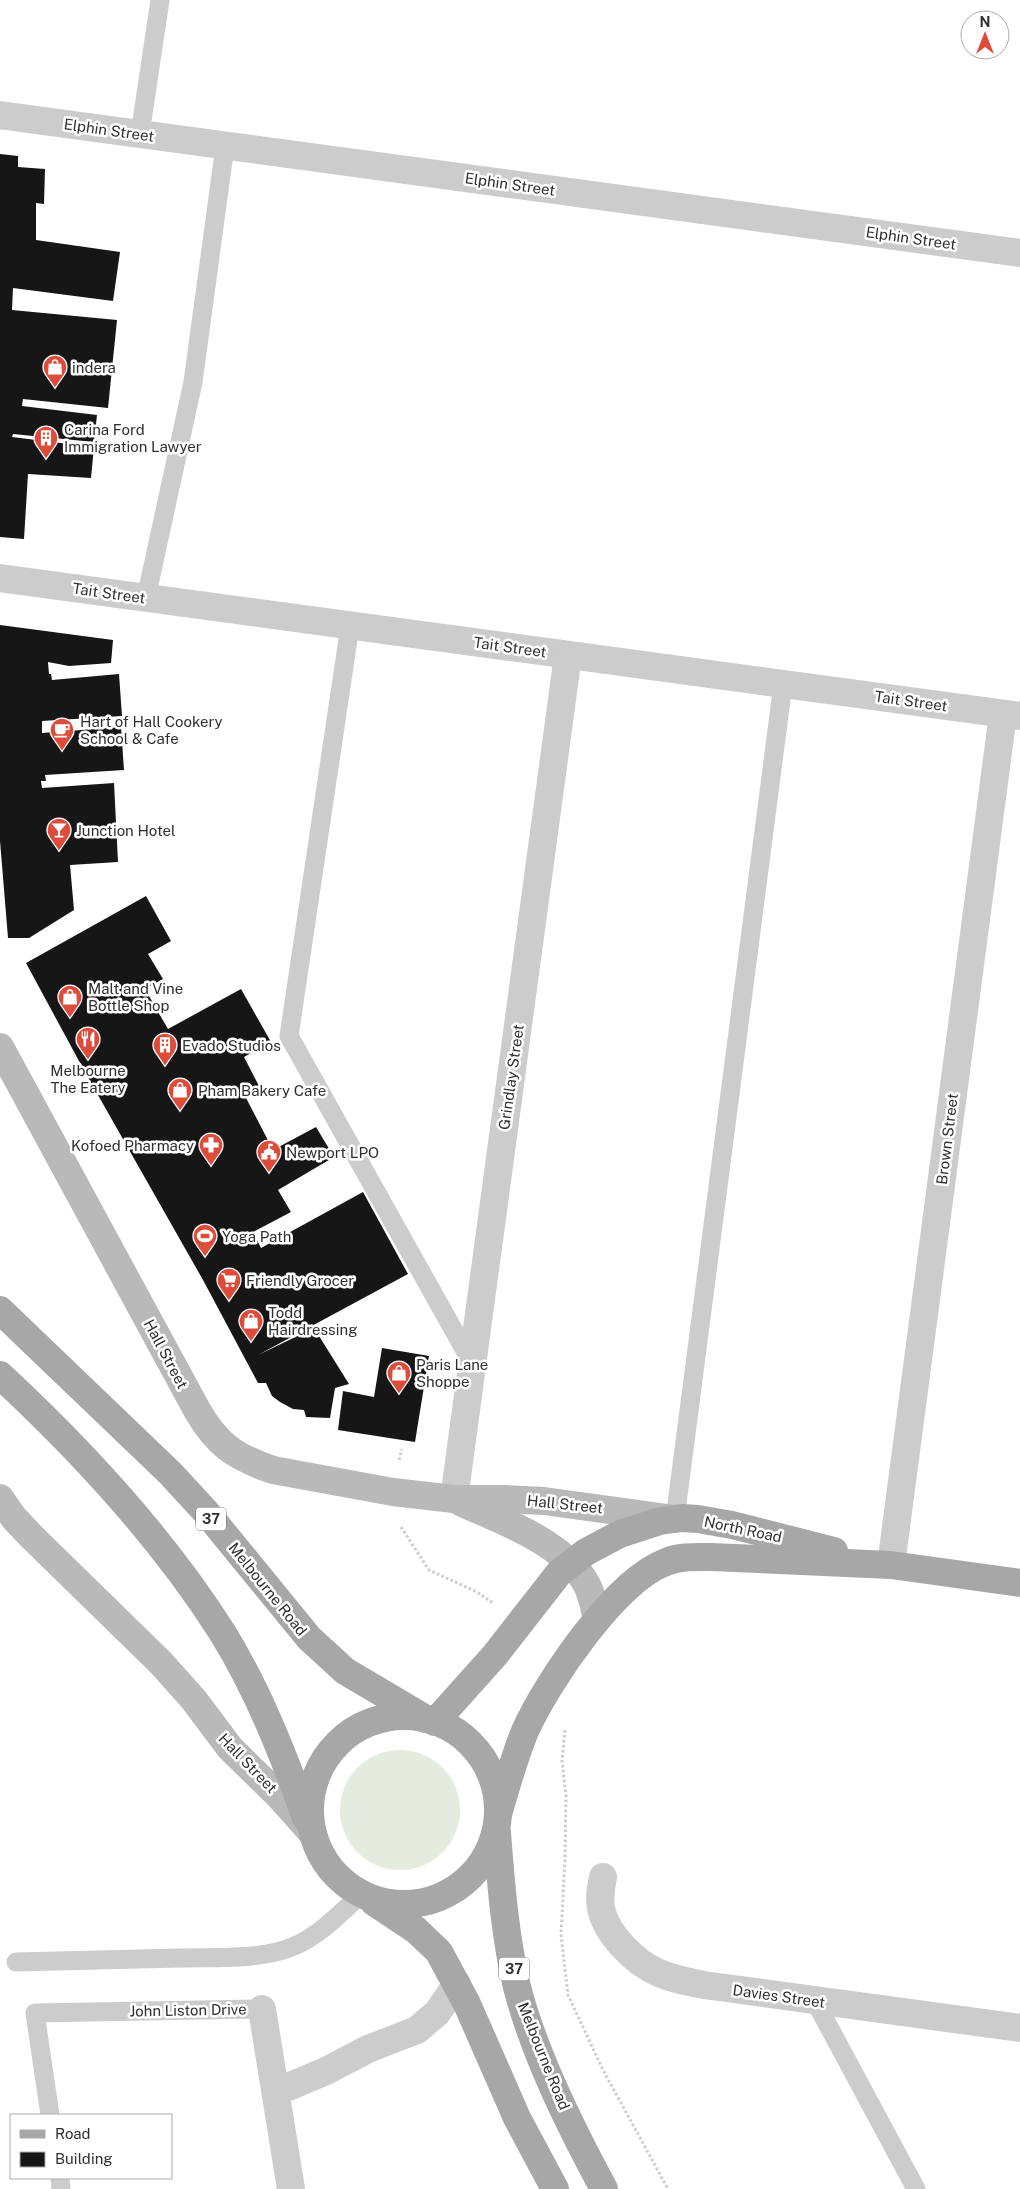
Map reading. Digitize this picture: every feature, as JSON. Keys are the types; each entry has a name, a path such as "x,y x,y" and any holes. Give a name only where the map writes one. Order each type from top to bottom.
{"main road":[{"name":"Melbourne Road","path":"0,1310 170,1473 206,1512 309,1638 345,1671 431,1721"},
{"name":"37","path":"0,1375 49,1420 145,1526 184,1574 222,1633 248,1679 276,1738 321,1855 345,1883 427,1940 439,1952 457,1984 492,2059 516,2118 555,2189"},
{"name":"North Road","path":"431,1721 495,1655 548,1584 570,1563 620,1534 646,1525 675,1519 698,1519 732,1524 891,1565"},
{"name":"North Road","path":"497,1820 525,1731 550,1686 597,1620 638,1578 653,1568 675,1559 711,1557 891,1565 1020,1583"},
{"name":"37","path":"313,1835 310,1822 312,1789 325,1759 335,1746 362,1727 377,1721 410,1717 431,1721 457,1733 482,1758 496,1791 497,1820 490,1850 484,1860 468,1878 448,1893 426,1901 402,1904 378,1901 363,1895"},
{"name":"Melbourne Road","path":"497,1820 505,1917 517,1985 525,2014 562,2105 604,2189"}],"street":[{"name":"Elphin Street","path":"0,115 1020,253"},
{"name":"Tait Street","path":"0,578 1011,715"},
{"name":"Grindlay Street","path":"454,1499 568,655"},
{"name":"Brown Street","path":"891,1565 1011,715"},
{"name":"Hall Street","path":"3,1057 204,1424 218,1441 240,1457 272,1470 393,1492 454,1499 544,1501 675,1519"},
{"name":"Hall Street","path":"0,1498 14,1518 32,1538 161,1663 194,1700 230,1748 279,1796 313,1835"},
{"name":"Hall Street","path":"454,1499 526,1532 570,1563 585,1581 597,1620"},
{"name":"Davies Street","path":"602,1877 600,1896 604,1920 628,1951 647,1966 669,1976 704,1985 1020,2028"},
{"path":"276,2092 311,2078 368,2049 417,2030 437,2014 457,1984"},
{"name":"John Liston Drive","path":"262,2009 291,2189"}],"lane":[{"path":"140,134 160,0"},
{"path":"146,598 193,382 225,146"},
{"path":"350,626 289,1036 472,1363"},
{"path":"675,1519 784,684"},
{"path":"16,1962 222,1957 277,1951 291,1948 311,1937 363,1895"},
{"path":"815,2001 916,2189"},
{"name":"John Liston Drive","path":"50,2114 35,2013 262,2009"}],"path":[{"path":"402,1449 393,1492 396,1518 430,1570 477,1592 520,1621"},
{"path":"550,1686 567,1697 562,1761 566,1805 562,1934 568,1995 603,2070 668,2189"}],"shaded area":[{"path":"400,1750 423,1754 443,1767 456,1787 460,1810 456,1833 443,1853 423,1866 400,1870 377,1866 357,1853 344,1833 340,1810 344,1787 357,1767 377,1754"}],"building":[{"path":"0,154 18,156 18,167 45,169 44,204 36,203 36,240 120,252 113,301 13,288 12,310 117,320 108,408 23,399 22,406 97,415 94,442 13,434 12,437 94,447 91,478 28,474 24,539 0,537"},
{"path":"0,625 113,640 111,663 69,666 48,662 49,674 51,674 52,680 119,674 122,716 42,721 42,733 121,727 124,770 45,775 46,781 41,781 42,788 114,783 118,862 70,865 74,910 29,938 8,938 0,841"},
{"path":"146,896 171,941 148,954 163,979 145,989 168,1029 241,989 271,1042 244,1057 259,1086 244,1094 273,1150 316,1127 334,1157 278,1190 291,1212 253,1232 261,1248 363,1192 408,1274 258,1355 314,1328 349,1384 335,1388 330,1418 306,1417 304,1410 293,1409 272,1396 266,1383 258,1383 203,1280 86,1074 26,963"},
{"name":"Paris Lane Shoppe","path":"382,1348 429,1356 415,1442 338,1430 343,1391 374,1397"}],"place":[{"name":"indera","path":"55,388"},
{"name":"Carina Ford Immigration Lawyer","path":"46,459"},
{"name":"Hart of Hall Cookery School & Cafe","path":"62,751"},
{"name":"Junction Hotel","path":"59,851"},
{"name":"Malt and Vine Bottle Shop","path":"70,1018"},
{"name":"Melbourne The Eatery","path":"88,1060"},
{"name":"Evado Studios","path":"165,1066"},
{"name":"Pham Bakery Cafe","path":"180,1111"},
{"name":"Kofoed Pharmacy","path":"211,1166"},
{"name":"Newport LPO","path":"269,1173"},
{"name":"Yoga Path","path":"205,1257"},
{"name":"Friendly Grocer","path":"229,1301"},
{"name":"Todd Hairdressing","path":"251,1342"},
{"name":"Paris Lane Shoppe","path":"399,1394"}]}
